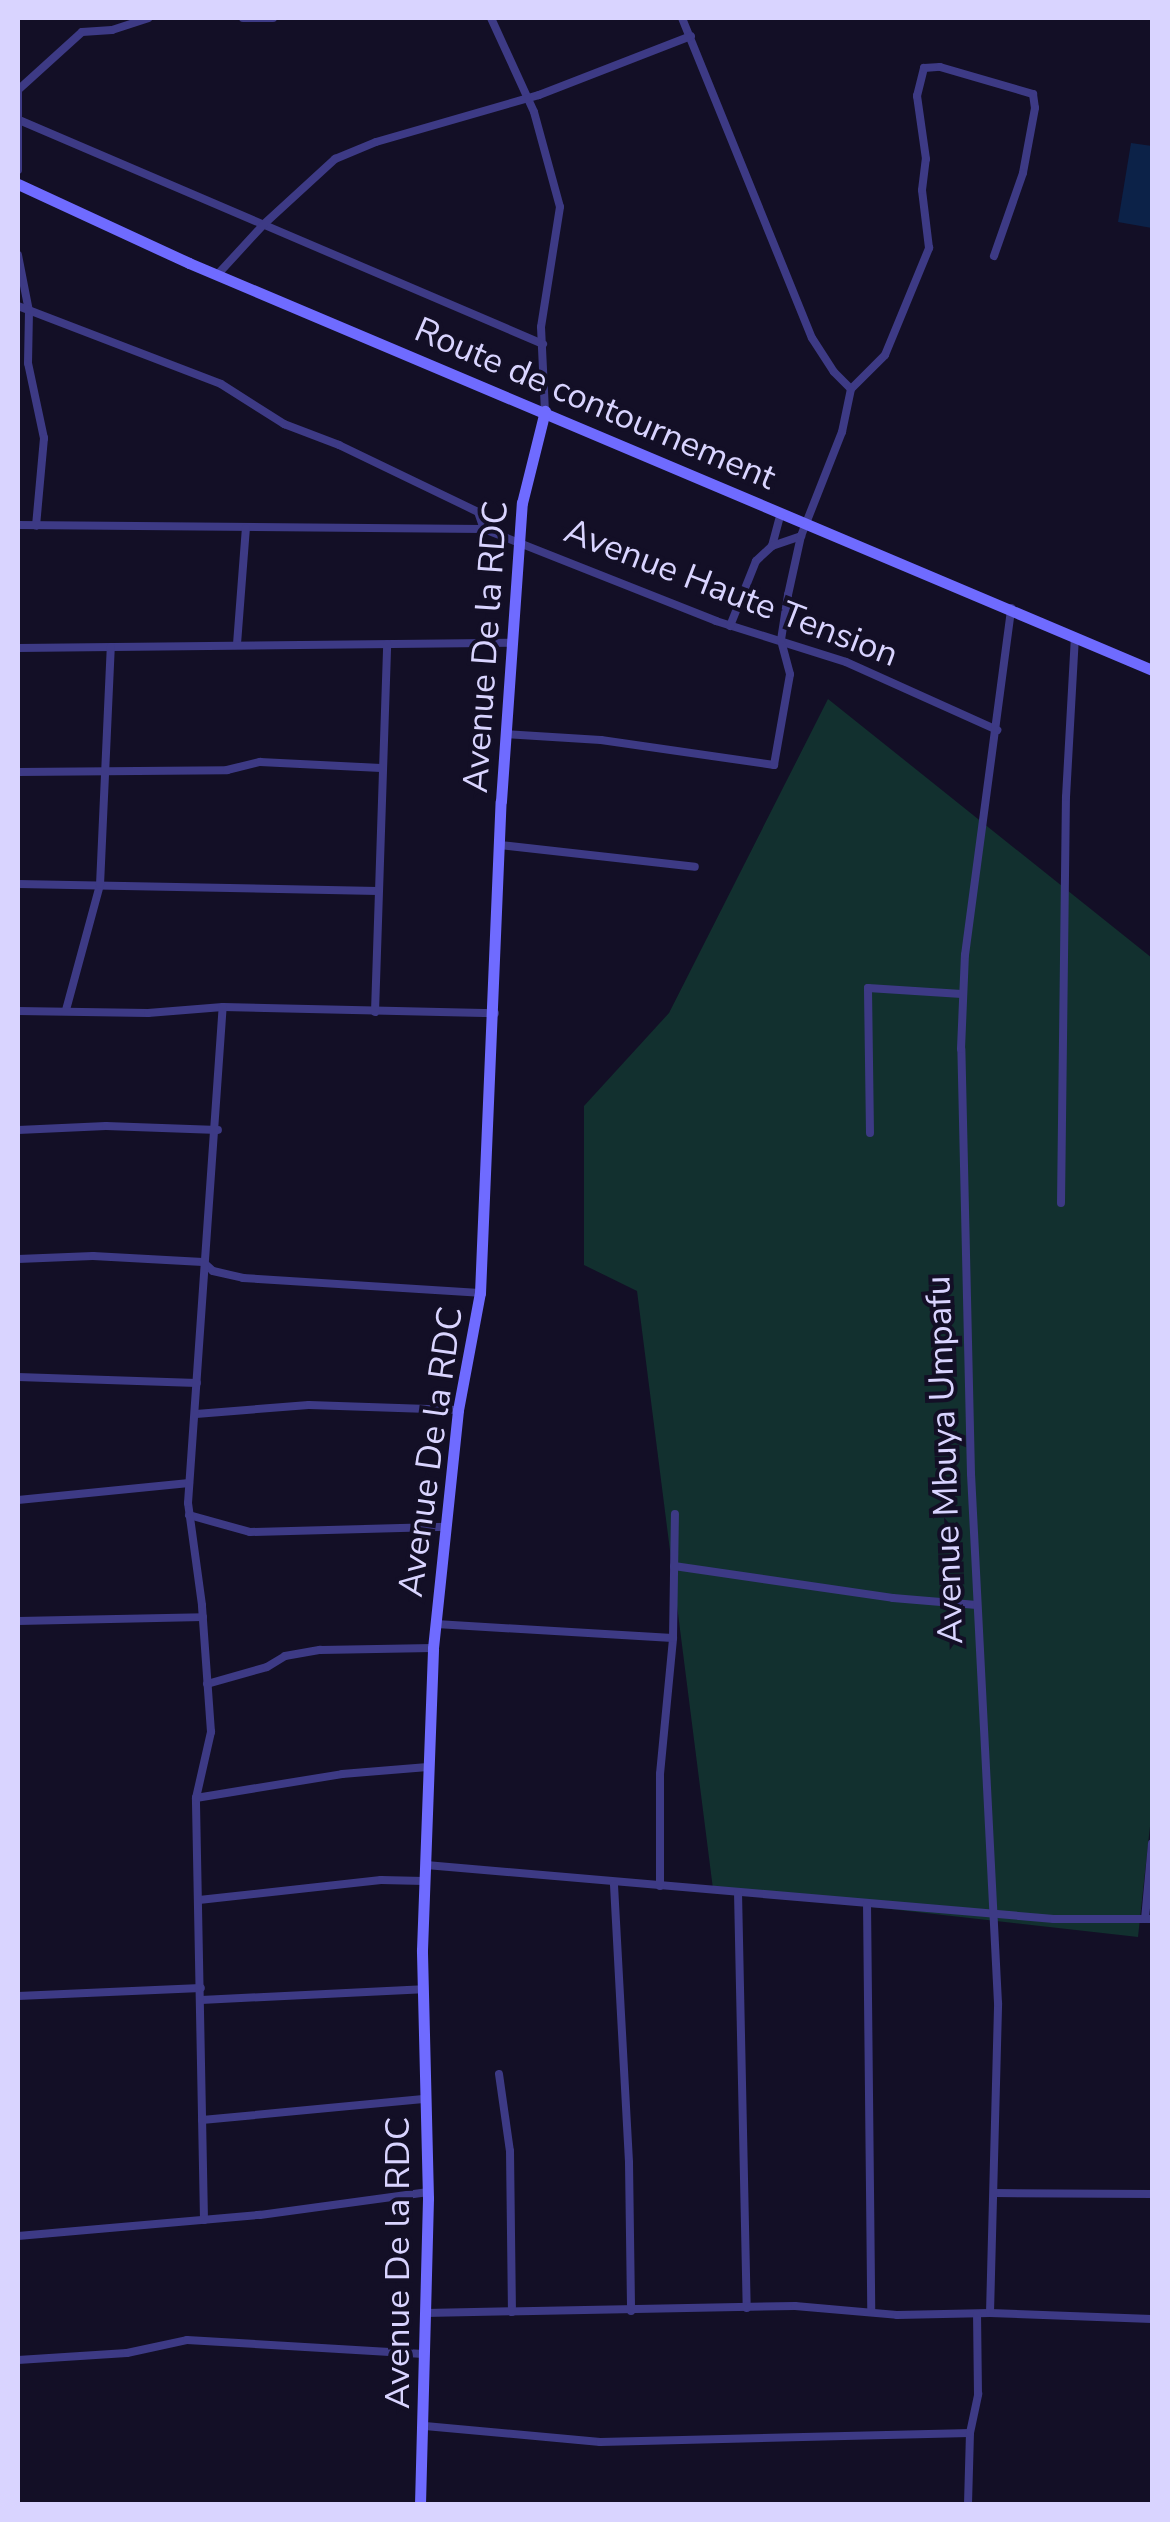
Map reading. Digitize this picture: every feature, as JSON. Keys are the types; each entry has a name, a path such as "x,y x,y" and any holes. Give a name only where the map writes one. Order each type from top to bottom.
{"street":[{"path":"18,170 18,90 72,39 148,18"},
{"path":"243,18 273,18"},
{"path":"491,18 528,98 560,216 543,304 545,411"},
{"path":"682,18 812,338 834,372 851,389"},
{"path":"218,274 263,225 335,159 376,142 569,84 691,36"},
{"path":"506,734 601,740 771,767 790,674 781,640 803,530 842,432 851,389 885,355 929,248 922,206 926,159 917,96 924,68 940,67 1033,94 1035,108 1022,173 994,256"},
{"path":"19,120 543,344"},
{"name":"Route de contournement","path":"18,184 218,274 782,513 803,530 1012,608 1152,670"},
{"path":"18,255 29,310 28,363 45,458 36,526"},
{"name":"Avenue Haute Tension","path":"18,306 221,384 284,424 340,445 478,512 484,529 521,540 730,626 846,662 997,730"},
{"name":"Avenue De la RDC","path":"420,2504 428,2192 422,1989 433,1648 458,1410 480,1293 500,846 522,503 545,411"},
{"path":"772,546 782,513"},
{"path":"18,525 484,529"},
{"path":"237,644 246,528"},
{"path":"730,626 756,561 772,546 803,530"},
{"name":"Avenue Mbuya Umpafu","path":"990,2312 998,2003 966,1299 962,994 1012,608"},
{"path":"1061,1203 1066,796 1075,637"},
{"path":"18,648 514,643"},
{"path":"376,1012 387,644"},
{"path":"66,1010 100,884 111,647"},
{"path":"18,772 227,770 260,762 381,768"},
{"path":"500,846 695,867"},
{"path":"18,884 100,884 146,890 378,891"},
{"path":"870,1134 868,988 962,994"},
{"path":"18,1011 148,1013 223,1007 495,1012"},
{"path":"204,2220 196,1798 210,1746 203,1617 189,1515 202,1262 218,1130 223,1007"},
{"path":"18,1130 116,1126 218,1130"},
{"path":"18,1259 93,1256 202,1262 212,1271 243,1278 480,1293"},
{"path":"18,1377 197,1383"},
{"path":"196,1414 309,1406 458,1410"},
{"path":"18,1500 190,1482"},
{"path":"660,1886 660,1774 673,1638 675,1514"},
{"path":"189,1515 250,1532 447,1527"},
{"path":"674,1566 977,1605"},
{"path":"18,1620 203,1617"},
{"path":"436,1624 673,1638"},
{"path":"207,1684 267,1667 286,1656 320,1650 433,1648"},
{"path":"196,1798 342,1774 428,1767"},
{"path":"426,1865 614,1885 1054,1919 1149,1919 1152,1844"},
{"path":"199,1900 381,1880 424,1881"},
{"path":"614,1885 630,2163 631,2311"},
{"path":"738,1892 747,2308"},
{"path":"868,1903 871,2312"},
{"path":"18,1996 201,1988"},
{"path":"201,2000 422,1989"},
{"path":"499,2074 510,2151 512,2312"},
{"path":"202,2120 426,2099"},
{"path":"18,2236 204,2220 428,2192"},
{"path":"994,2192 1152,2194"},
{"path":"425,2313 795,2306 871,2312 1152,2319"},
{"path":"968,2504 970,2433 978,2394 978,2314"},
{"path":"18,2360 127,2353 187,2340 424,2354"},
{"path":"425,2426 600,2442 970,2433"}],"green space":[{"path":"828,699 1152,958 1152,1808 1138,1937 713,1889 637,1291 584,1265 584,1106 669,1013"}],"water":[{"path":"1131,143 1152,146 1152,228 1118,222"}]}
